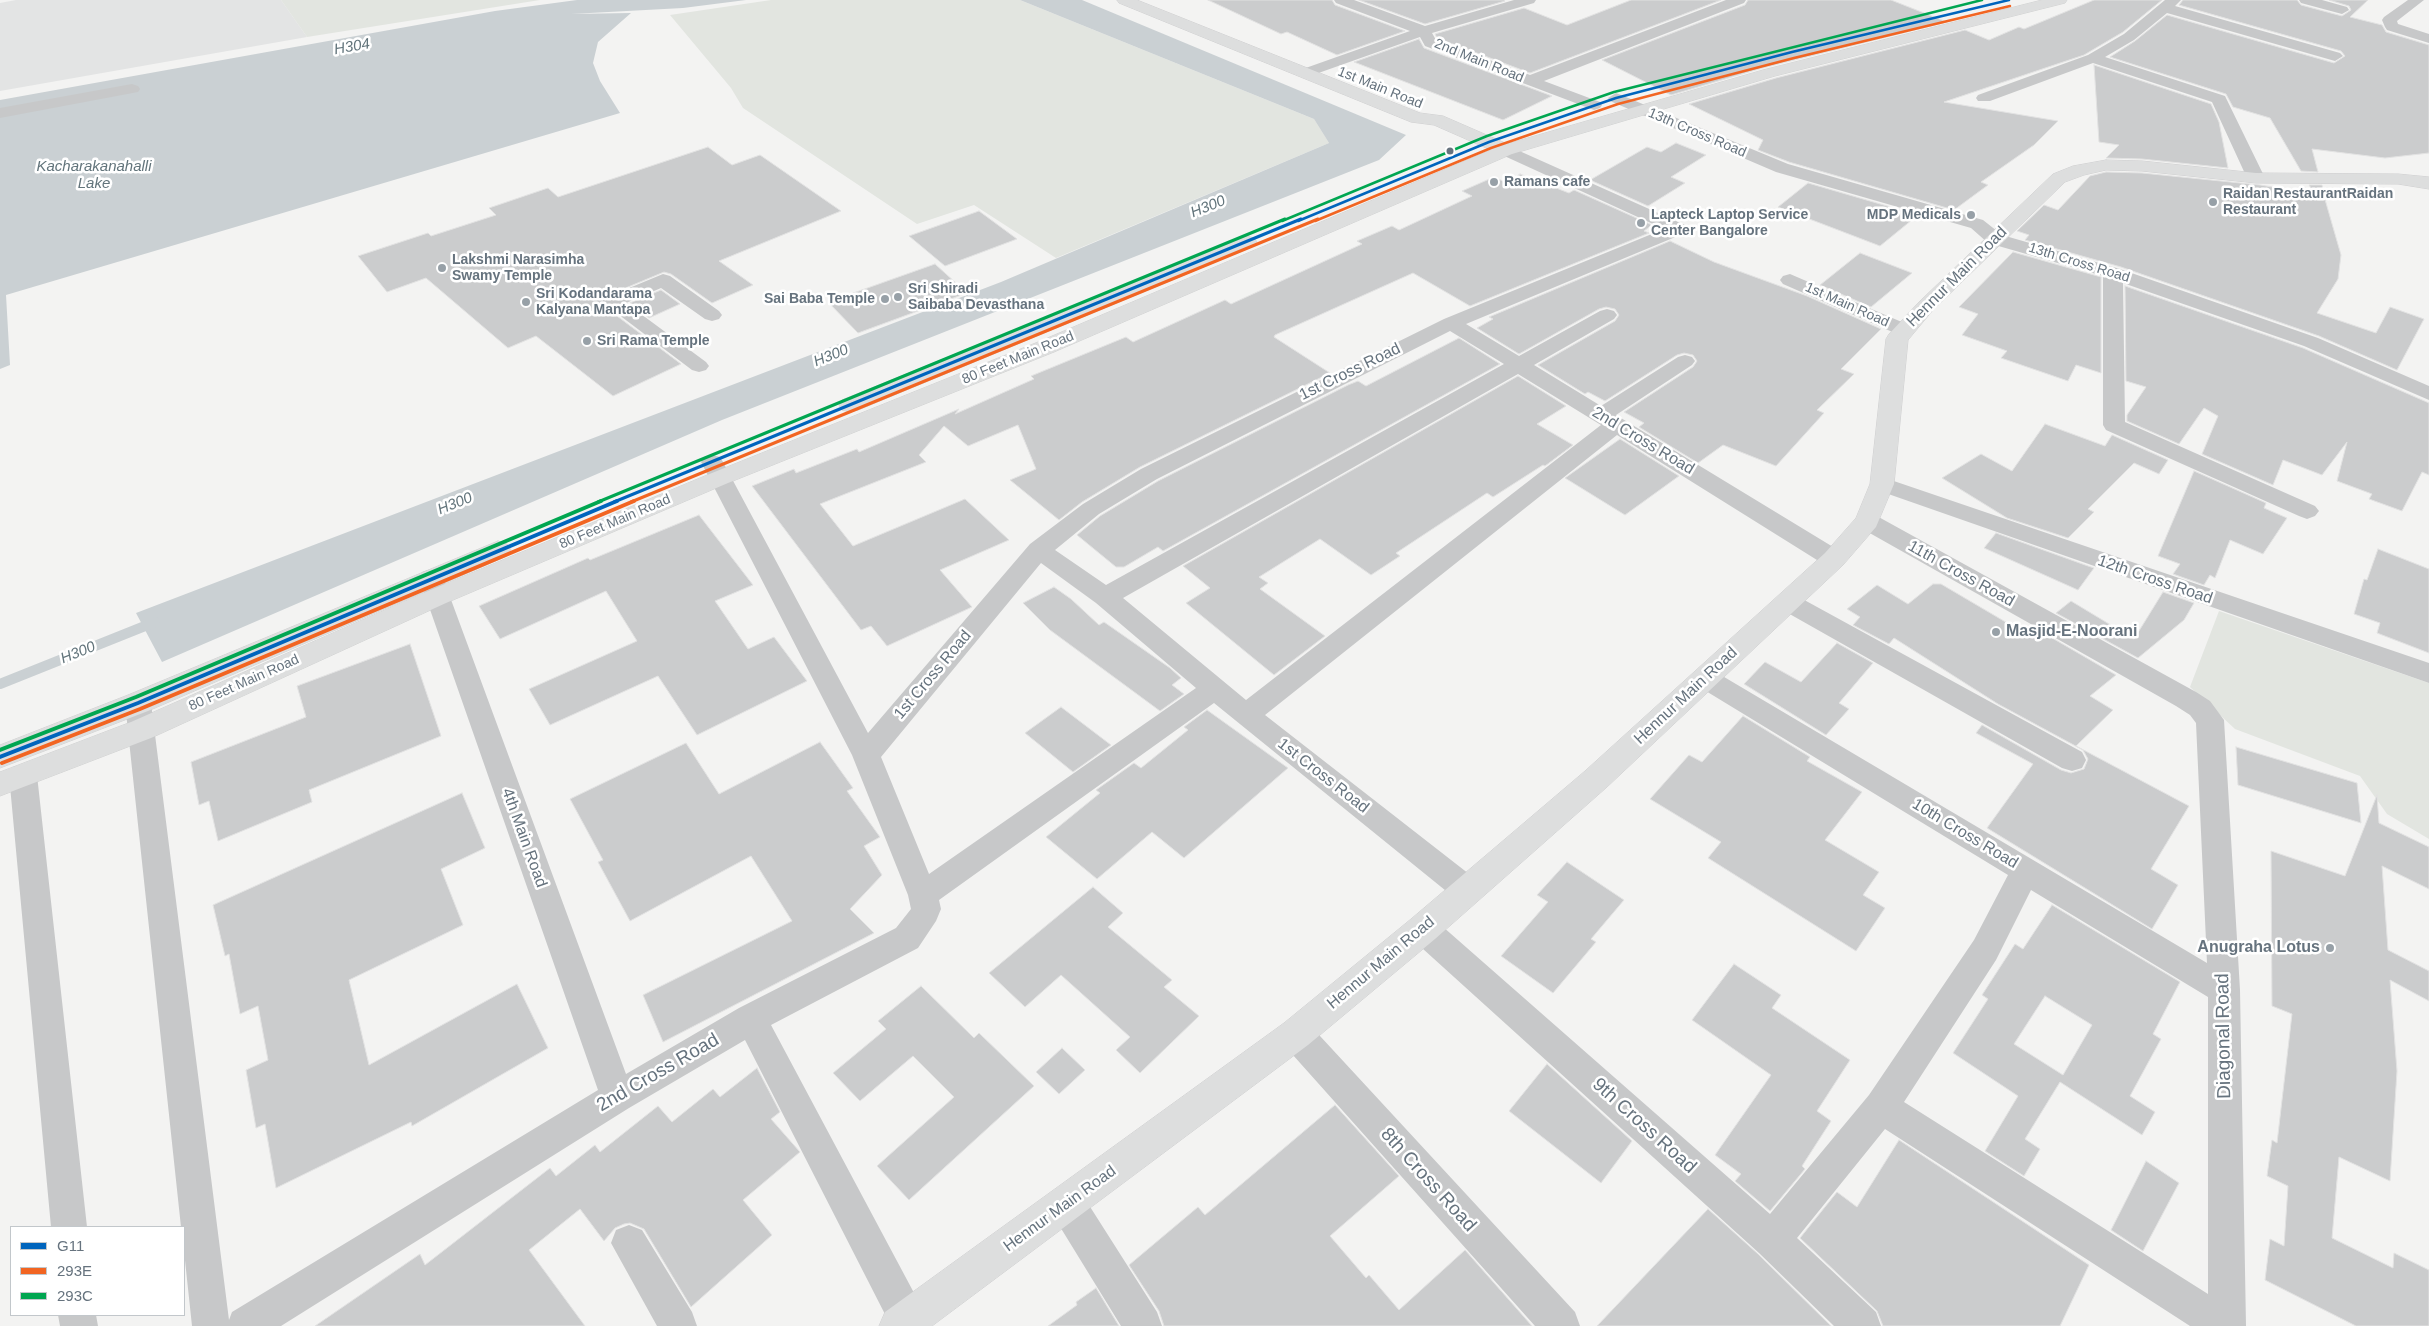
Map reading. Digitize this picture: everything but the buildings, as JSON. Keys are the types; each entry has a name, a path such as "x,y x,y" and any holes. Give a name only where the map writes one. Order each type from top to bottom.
{"main road":[{"path":"1124,0 1418,118 1437,120"},
{"name":"1st Main Road","path":"1152,0 1433,110 1437,120 1497,146"},
{"name":"80 Feet Main Road","path":"8,772 434,588 716,470 1046,347 1497,146 1594,105 1792,52 2009,0"},
{"name":"80 Feet Main Road","path":"1497,146 1642,109 1769,73 2060,0"},
{"name":"Hennur Main Road","path":"2398,179 2429,163"},
{"name":"Hennur Main Road","path":"904,1323 1296,1034 1423,929 1596,779 1834,559 1866,521 1882,484 1896,338 1926,306 2059,178 2079,170 2106,165 2142,166 2256,178 2398,179 2429,183"},
{"path":"2398,179 2429,177"}],"street":[{"name":"2nd Main Road","path":"1341,0 1424,31 1430,43 1594,105"},
{"path":"1305,73 1424,31 1525,0"},
{"path":"1530,81 1739,0"},
{"path":"2306,0 2342,10"},
{"path":"2416,0 2388,20 2392,27 2429,38"},
{"path":"1984,98 2093,58 2128,36 2170,4 2335,56"},
{"path":"2093,58 2219,99 2256,178"},
{"path":"0,113 132,89"},
{"name":"13th Cross Road","path":"1616,98 1782,168 1977,224 1995,239 2113,272 2311,342 2429,393"},
{"name":"1st Main Road","path":"1497,146 1679,229"},
{"name":"1st Cross Road","path":"866,755 1039,550 1091,509 1149,474 1451,323 1679,229"},
{"path":"2113,272 2114,426 2307,511"},
{"path":"699,366 612,302 663,280 712,316"},
{"name":"1st Main Road","path":"1790,280 1904,330"},
{"path":"1105,597 1607,315"},
{"name":"2nd Cross Road","path":"1451,323 1834,559"},
{"path":"1246,715 1609,419 1686,361"},
{"name":"2nd Cross Road","path":"246,1326 616,1097 751,1019 907,938 921,922 926,908 923,895 866,755 716,470"},
{"name":"12th Cross Road","path":"1882,484 2429,673"},
{"name":"11th Cross Road","path":"1866,521 2186,699"},
{"name":"1st Cross Road","path":"1039,550 1105,597 1246,715 1467,890"},
{"name":"4th Main Road","path":"434,588 616,1097"},
{"path":"1788,602 2072,760"},
{"name":"10th Cross Road","path":"1704,678 2224,990"},
{"path":"923,895 1215,689"},
{"name":"Diagonal Road","path":"2186,699 2200,708 2210,720 2224,990 2226,1326"},
{"path":"139,716 210,1326"},
{"path":"8,772 69,1226"},
{"path":"1772,1240 1881,1107 1985,950 2026,870"},
{"name":"9th Cross Road","path":"1423,929 1772,1240 1862,1326"},
{"path":"751,1019 904,1323"},
{"name":"8th Cross Road","path":"1296,1034 1561,1326"},
{"path":"1881,1107 2226,1326"},
{"path":"1067,1204 1143,1326"},
{"path":"629,1243 678,1326"}],"shaded area":[{"path":"16,0 281,0 307,37 0,91 0,3"},
{"path":"281,0 540,0 307,37"},
{"path":"771,0 1020,0 1314,119 1329,143 1056,258 974,205 917,224 743,108 731,88 670,15"},
{"path":"2219,611 2429,683 2429,839 2387,814 2360,776 2235,729 2190,687"}],"water":[{"name":"Kacharakanahalli Lake","path":"577,0 746,0 683,8 571,14 631,13 598,42 593,63 600,81 620,113 6,295 10,365 0,369 0,100 495,11"},
{"path":"1020,0 1082,0 1406,135 1379,160 722,420 162,662 136,613 1001,282 1329,143 1314,119"}],"waterway":[{"name":"H300","path":"0,684 155,622"}],"transit line":[{"name":"293C","path":"0,750 136,697 429,572 1487,136 1614,92 1791,46 1982,0"},
{"name":"G11","path":"0,757 138,703 431,578 1489,142 1616,98 1792,52 2009,0"},
{"name":"293E","path":"2,763 140,709 433,584 1491,148 1618,104 1794,58 2010,6"}],"place":[{"name":"Ramans cafe","path":"1494,182"},
{"name":"Raidan RestaurantRaidan Restaurant","path":"2213,202"},
{"name":"MDP Medicals","path":"1971,215"},
{"name":"Lapteck Laptop Service Center Bangalore","path":"1641,223"},
{"name":"Lakshmi Narasimha Swamy Temple","path":"442,268"},
{"name":"Sri Shiradi Saibaba Devasthana","path":"898,297"},
{"name":"Sai Baba Temple","path":"885,299"},
{"name":"Sri Kodandarama Kalyana Mantapa","path":"526,302"},
{"name":"Sri Rama Temple","path":"587,341"},
{"name":"Masjid-E-Noorani","path":"1996,632"},
{"name":"Anugraha Lotus","path":"2330,948"}],"water label":[{"name":"H304","path":"352,47"}]}
